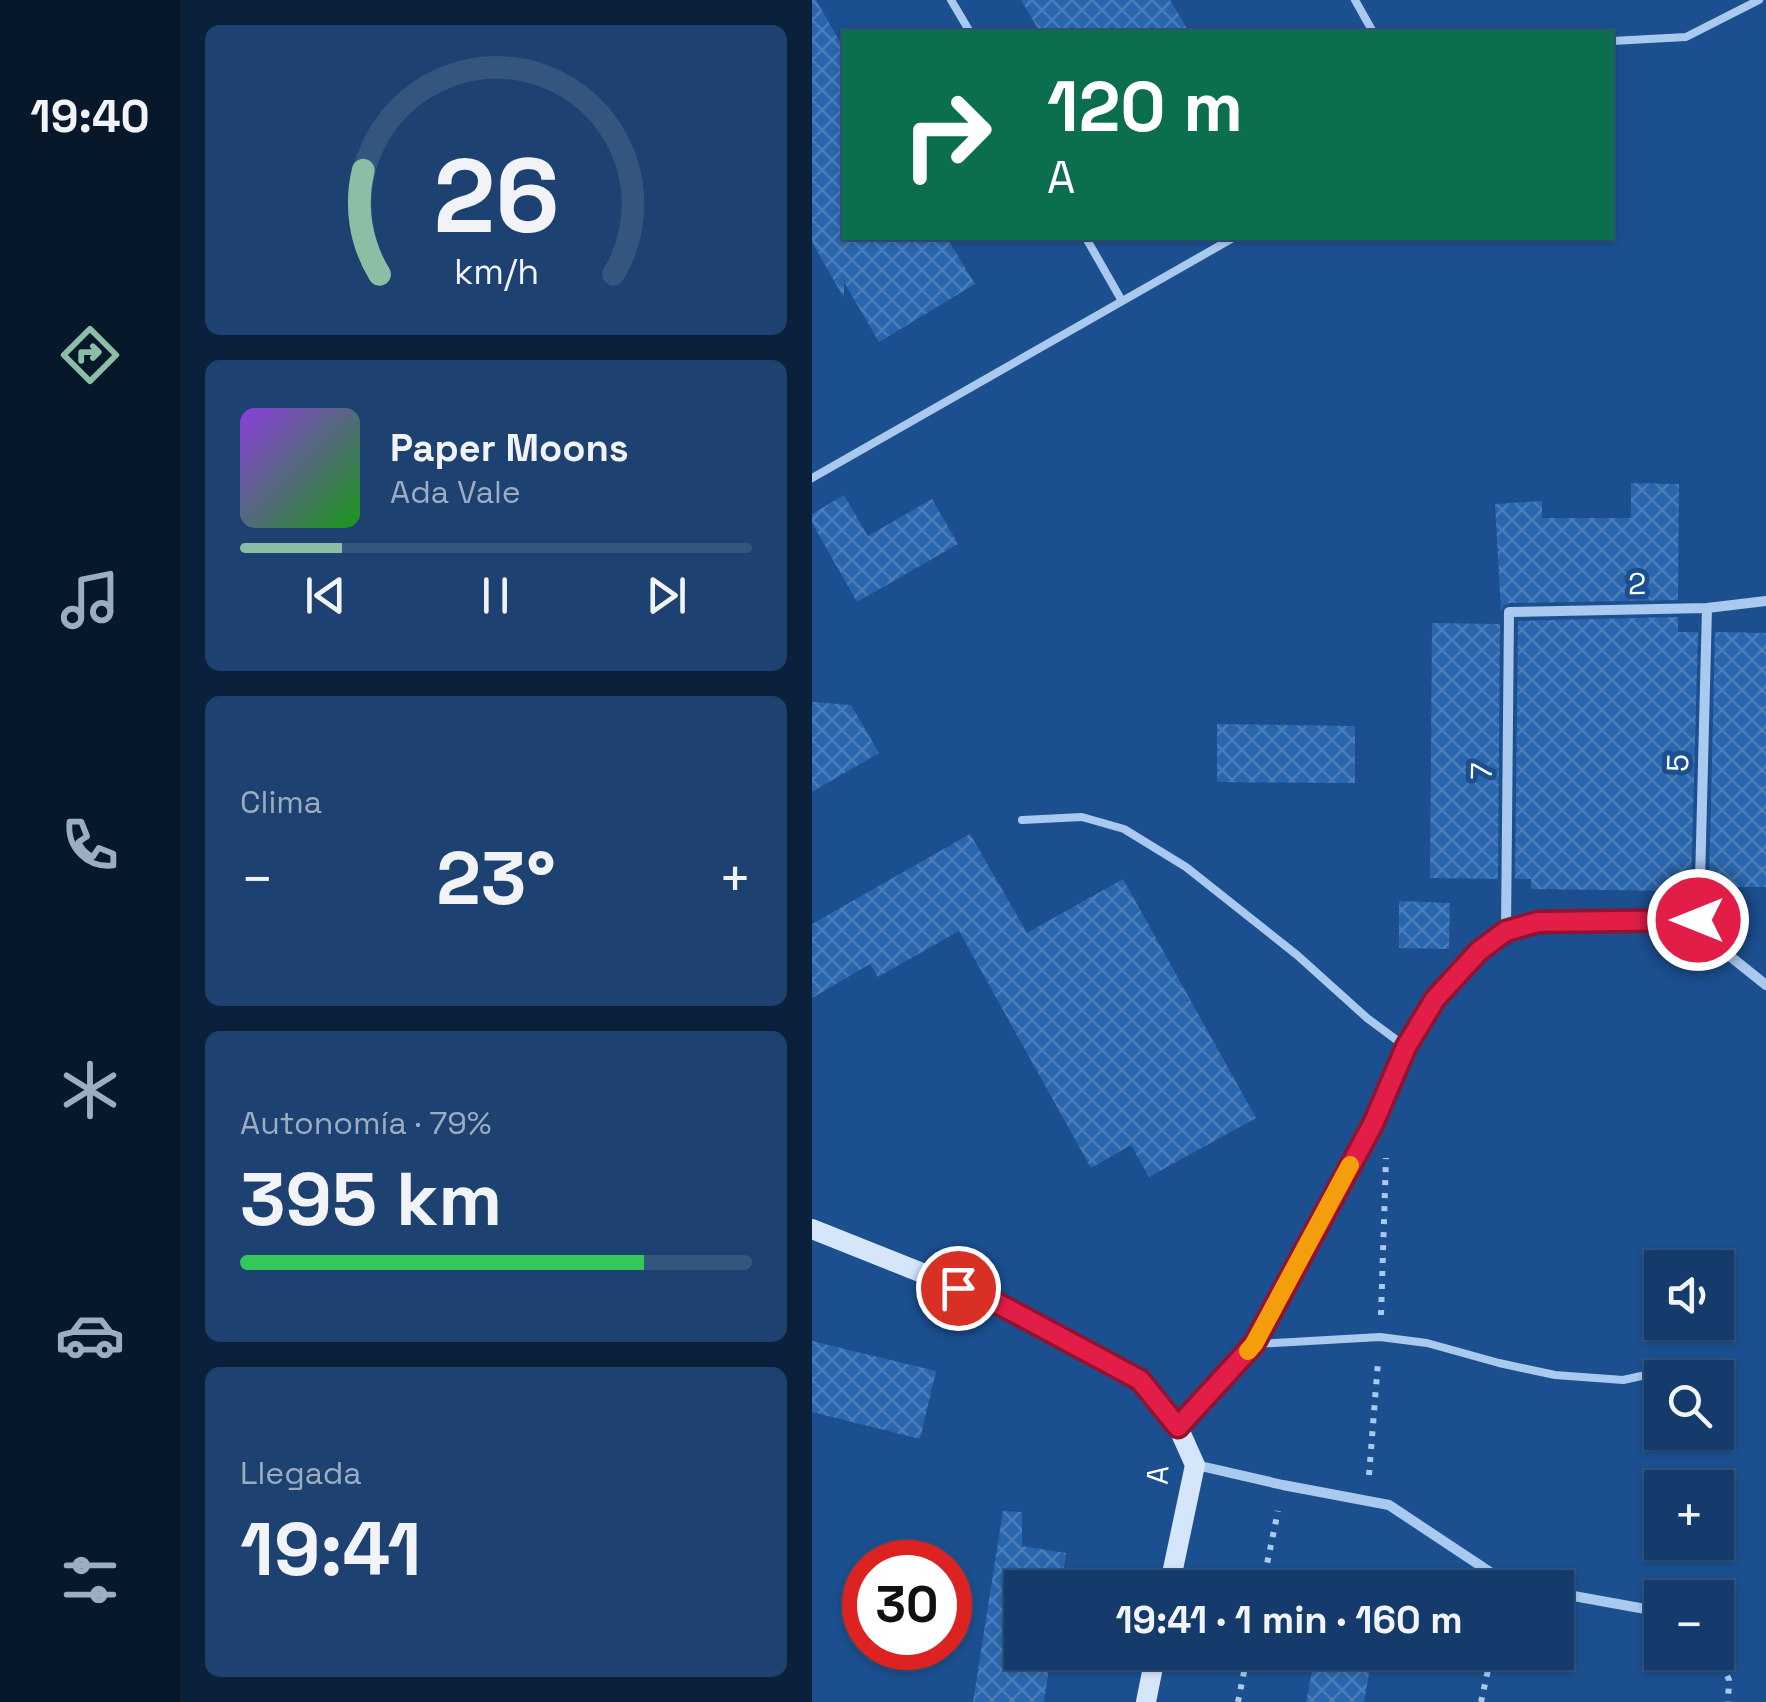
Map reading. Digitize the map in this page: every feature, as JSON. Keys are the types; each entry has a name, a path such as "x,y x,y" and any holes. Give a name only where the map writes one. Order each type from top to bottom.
{"street":[{"name":"2","path":"1509,612 1707,608 1766,601"},
{"name":"5","path":"1698,920 1707,608"},
{"name":"7","path":"1506,931 1509,612"},
{"path":"1178,1427 1254,1344 1373,1124 1406,1047 1435,999 1479,951 1506,931 1538,922 1698,920 1722,949 1766,985"},
{"name":"A","path":"812,1229 995,1302 1140,1380 1178,1427 1195,1465 1173,1570"},
{"path":"1195,1465 1388,1505 1487,1570"},
{"path":"1574,1596 1644,1609"},
{"path":"1146,1702 1152,1670"}],"lane":[{"path":"951,0 969,30"},
{"path":"1355,0 1372,30"},
{"path":"1614,41 1686,37 1759,0"},
{"path":"1087,240 1122,301"},
{"path":"812,478 1229,240"},
{"path":"1022,820 1082,817 1124,829 1186,867 1406,1047"},
{"path":"1254,1344 1380,1337 1427,1343 1555,1375 1622,1380 1644,1375"}],"path":[{"path":"1266,1570 1283,1485"},
{"path":"1238,1702 1244,1670"},
{"path":"1481,1702 1488,1670"},
{"path":"1725,1670 1729,1680 1728,1702"}],"building":[{"path":"812,0 816,0 842,46 842,240 948,240 975,284 879,342 844,282 844,298 812,242"},
{"path":"1021,0 1170,0 1188,30 1039,30"},
{"path":"1631,483 1679,484 1678,600 1509,603 1501,610 1495,504 1542,501 1542,518 1631,518"},
{"path":"844,495 868,536 932,499 958,544 857,602 812,523 812,514"},
{"path":"1678,617 1678,632 1698,632 1691,887 1672,886 1672,891 1531,889 1531,879 1515,879 1518,621"},
{"path":"1432,623 1500,624 1498,879 1430,878"},
{"path":"1715,632 1766,633 1766,887 1709,887"},
{"path":"812,702 851,705 879,753 812,792"},
{"path":"1217,724 1355,726 1355,783 1217,782"},
{"path":"970,834 1027,933 1123,879 1256,1118 1149,1177 1131,1145 1091,1168 959,931 878,977 870,964 812,998 812,924"},
{"path":"1399,901 1450,903 1449,949 1399,948"},
{"path":"812,1341 936,1371 920,1439 812,1412"},
{"path":"1003,1511 1022,1512 1022,1546 1066,1553 1064,1570 1004,1570 1004,1670 1048,1670 1044,1702 973,1702"},
{"path":"1312,1670 1370,1670 1364,1702 1306,1702"}],"slow traffic":[{"path":"1248,1351 1350,1165"}],"route":[{"path":"958,1288 995,1302 1140,1380 1178,1427 1254,1344 1373,1124 1406,1047 1435,999 1479,951 1506,931 1538,922 1698,920"}]}
